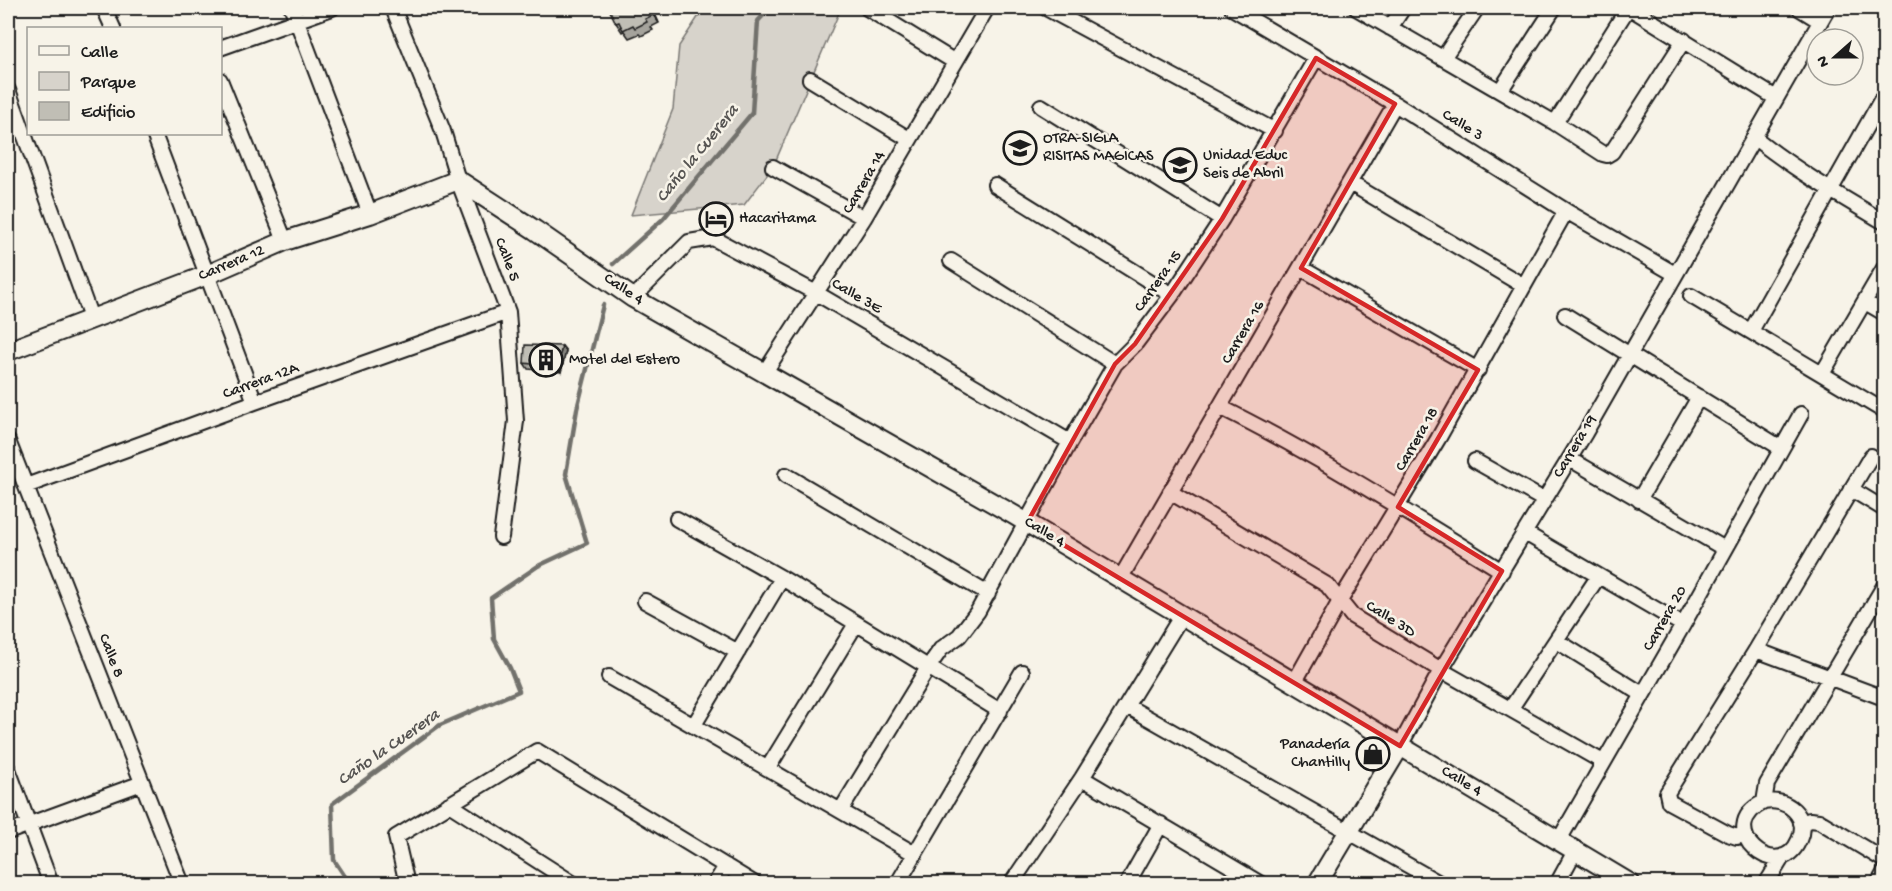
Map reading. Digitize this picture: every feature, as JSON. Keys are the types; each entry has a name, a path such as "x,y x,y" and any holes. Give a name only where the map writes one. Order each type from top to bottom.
{"street":[{"path":"104,8 113,27"},
{"path":"222,47 294,13 332,8"},
{"name":"Calle 5","path":"393,8 443,131 458,180 508,312 516,421 501,537"},
{"path":"867,8 955,62"},
{"name":"Carrera 14","path":"765,372 864,218 987,8"},
{"path":"1046,8 1275,131"},
{"name":"Calle 3","path":"1232,8 1395,104 1566,211 1675,274"},
{"path":"1356,8 1607,155 1612,152 1684,40"},
{"path":"1390,28 1403,8"},
{"path":"1443,58 1477,8"},
{"path":"1500,91 1554,8"},
{"path":"1555,123 1629,8 1776,98"},
{"path":"1799,8 1820,21"},
{"name":"Carrera 19","path":"1317,884 1400,746 1441,670 1570,459 1828,8"},
{"path":"294,13 370,214"},
{"name":"Carrera 15","path":"841,810 929,666 941,649 959,636 978,611 1115,364 1136,344 1172,295 1222,219 1316,58"},
{"path":"810,79 909,138"},
{"path":"222,85 285,241"},
{"path":"8,90 91,318"},
{"path":"1751,331 1832,191 1884,95"},
{"name":"Carrera 16","path":"1120,579 1395,104"},
{"path":"1041,106 1222,219"},
{"path":"154,135 255,402"},
{"path":"1755,138 1832,191 1884,222"},
{"path":"773,167 864,218"},
{"name":"Carrera 12","path":"8,351 207,275 285,241 370,214 458,180"},
{"name":"Calle 4","path":"458,180 536,230 633,298 1027,523 1631,884"},
{"path":"1350,183 1524,286"},
{"path":"995,185 1172,295"},
{"name":"Carrera 18","path":"1294,683 1340,601 1478,370 1566,211"},
{"name":"Calle 3E","path":"633,298 689,242 712,238 816,293 1070,442"},
{"path":"951,261 1115,364"},
{"path":"1300,268 1478,370"},
{"path":"1822,374 1884,268"},
{"path":"1691,296 1884,411"},
{"path":"1865,302 1884,313"},
{"name":"Carrera 12A","path":"26,486 508,312"},
{"path":"1564,315 1781,448"},
{"path":"1639,500 1699,397"},
{"path":"1220,407 1266,430 1398,507 1502,572"},
{"name":"Carrera 20","path":"1559,840 1801,414"},
{"name":"Calle 8","path":"8,441 182,884"},
{"path":"1745,834 1737,837 1728,834 1669,802 1667,793 1756,650 1871,456"},
{"path":"1570,459 1725,549"},
{"path":"1475,460 1544,501"},
{"path":"786,475 988,594"},
{"path":"1851,489 1884,508"},
{"name":"Calle 3D","path":"1170,492 1327,585 1352,616 1441,670 1603,762"},
{"path":"677,519 782,578 1000,711"},
{"path":"1525,533 1683,625"},
{"path":"1511,708 1598,577"},
{"path":"694,725 782,578"},
{"path":"1764,802 1767,784 1884,586"},
{"path":"645,601 738,652"},
{"path":"1011,884 1082,778 1182,615"},
{"path":"768,768 856,624"},
{"path":"1557,641 1642,694"},
{"path":"1756,650 1884,698"},
{"path":"899,881 1022,672"},
{"path":"609,676 915,854"},
{"path":"1126,706 1441,884"},
{"path":"407,884 396,837 537,751 755,884"},
{"path":"8,769 51,884"},
{"path":"1082,778 1261,884"},
{"path":"8,832 142,783"},
{"path":"1766,884 1783,856 1790,852 1800,839 1801,823 1798,815 1787,804 1779,801 1756,805 1746,818 1745,834 1748,842 1759,853 1767,856 1783,856"},
{"path":"449,804 574,884"},
{"path":"1801,823 1810,820 1819,821 1884,860"},
{"path":"1127,884 1161,824"},
{"path":"1557,884 1575,850"},
{"path":"715,884 726,866"},
{"path":"1878,884 1884,873"}],"highlighted area":[{"path":"1316,58 1395,104 1301,268 1478,370 1398,507 1502,571 1400,746 1027,523 1115,364 1135,344 1222,219"}],"green space":[{"path":"704,8 841,8 773,167 744,205 631,215 673,109 679,46"}],"building":[{"path":"650,8 653,15 645,19 647,22 635,28 633,25 623,30 619,22 616,23 609,9"},
{"name":"Motel del Estero","path":"525,345 562,346 557,367 524,363"}],"waterway":[{"name":"Caño la Cuerera","path":"613,264 663,219 752,113 758,21 770,8"},
{"name":"Caño la Cuerera","path":"350,884 334,860 332,804 440,725 519,691 510,668 494,639 491,598 538,566 587,543 566,474 577,409 603,305"}],"place":[{"name":"OTRA-SIGLA RISITAS MAGICAS","path":"1020,148"},
{"name":"Unidad Educ Seis de Abril","path":"1180,165"},
{"name":"Hacaritama","path":"716,219"},
{"name":"Motel del Estero","path":"546,360"},
{"name":"Panadería Chantilly","path":"1373,754"}]}
